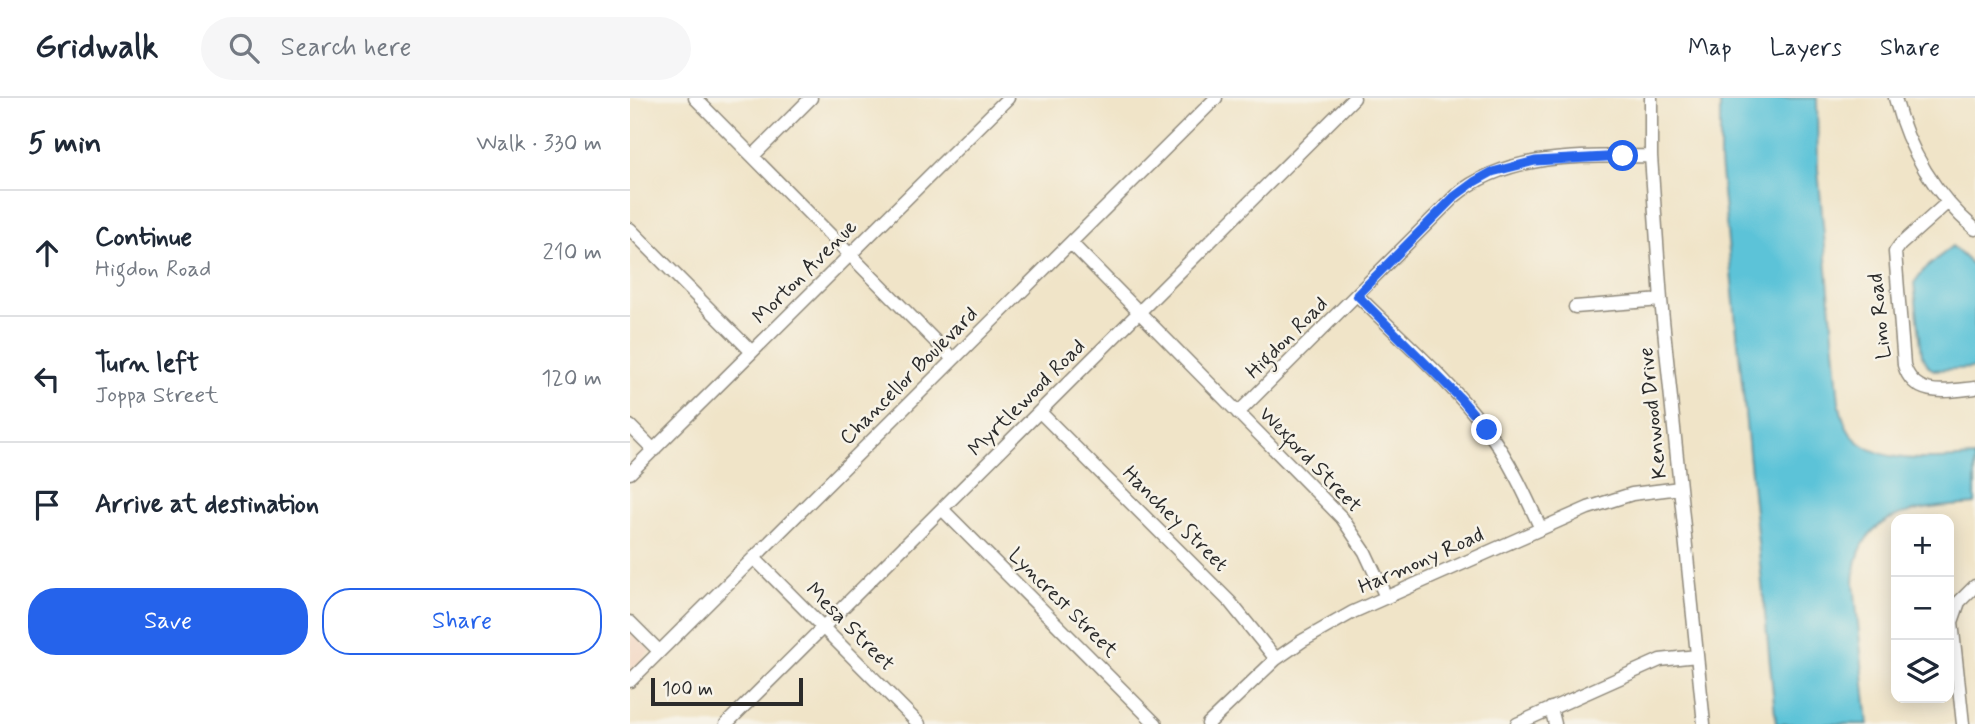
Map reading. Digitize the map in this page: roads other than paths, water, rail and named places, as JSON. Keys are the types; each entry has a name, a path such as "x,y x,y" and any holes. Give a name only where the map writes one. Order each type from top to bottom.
{"street":[{"path":"695,98 953,359"},
{"path":"753,156 811,98"},
{"name":"Morton Avenue","path":"630,473 1008,98"},
{"name":"Chancellor Boulevard","path":"630,681 1216,98"},
{"name":"Myrtlewood Road","path":"726,724 1354,98"},
{"name":"Kenwood Drive","path":"1651,98 1651,156 1661,300 1704,724"},
{"path":"1895,98 1915,151 1932,181 1975,229"},
{"name":"Higdon Road","path":"1238,413 1455,196 1474,182 1492,172 1535,161 1651,156"},
{"name":"Lino Road","path":"1948,202 1900,245 1895,253 1904,365 1913,381 1930,391 1975,388"},
{"path":"630,229 752,352"},
{"name":"Wexford Street","path":"1071,243 1351,529 1386,597"},
{"path":"1357,295 1461,399 1487,430 1516,476 1541,529"},
{"path":"1575,307 1661,300"},
{"name":"Hanchey Street","path":"1041,412 1230,602 1276,659"},
{"path":"630,425 654,450"},
{"name":"Harmony Road","path":"1208,724 1276,659 1324,628 1386,597 1615,499 1680,488"},
{"name":"Lyncrest Street","path":"942,509 1156,724"},
{"name":"Mesa Street","path":"754,558 919,724"},
{"path":"1963,724 1952,622 1956,607 1975,586"},
{"path":"630,622 659,652"},
{"path":"1517,724 1660,660 1697,656"},
{"path":"1551,708 1555,724"}],"water":[{"path":"1720,98 1817,98 1818,169 1839,402 1844,422 1861,444 1891,456 1926,459 1975,457 1975,504 1891,514 1891,519 1878,526 1866,540 1857,558 1854,583 1868,724 1776,724 1720,162"},
{"path":"1952,246 1975,267 1975,368 1934,370 1922,355 1914,283 1923,271"}]}
